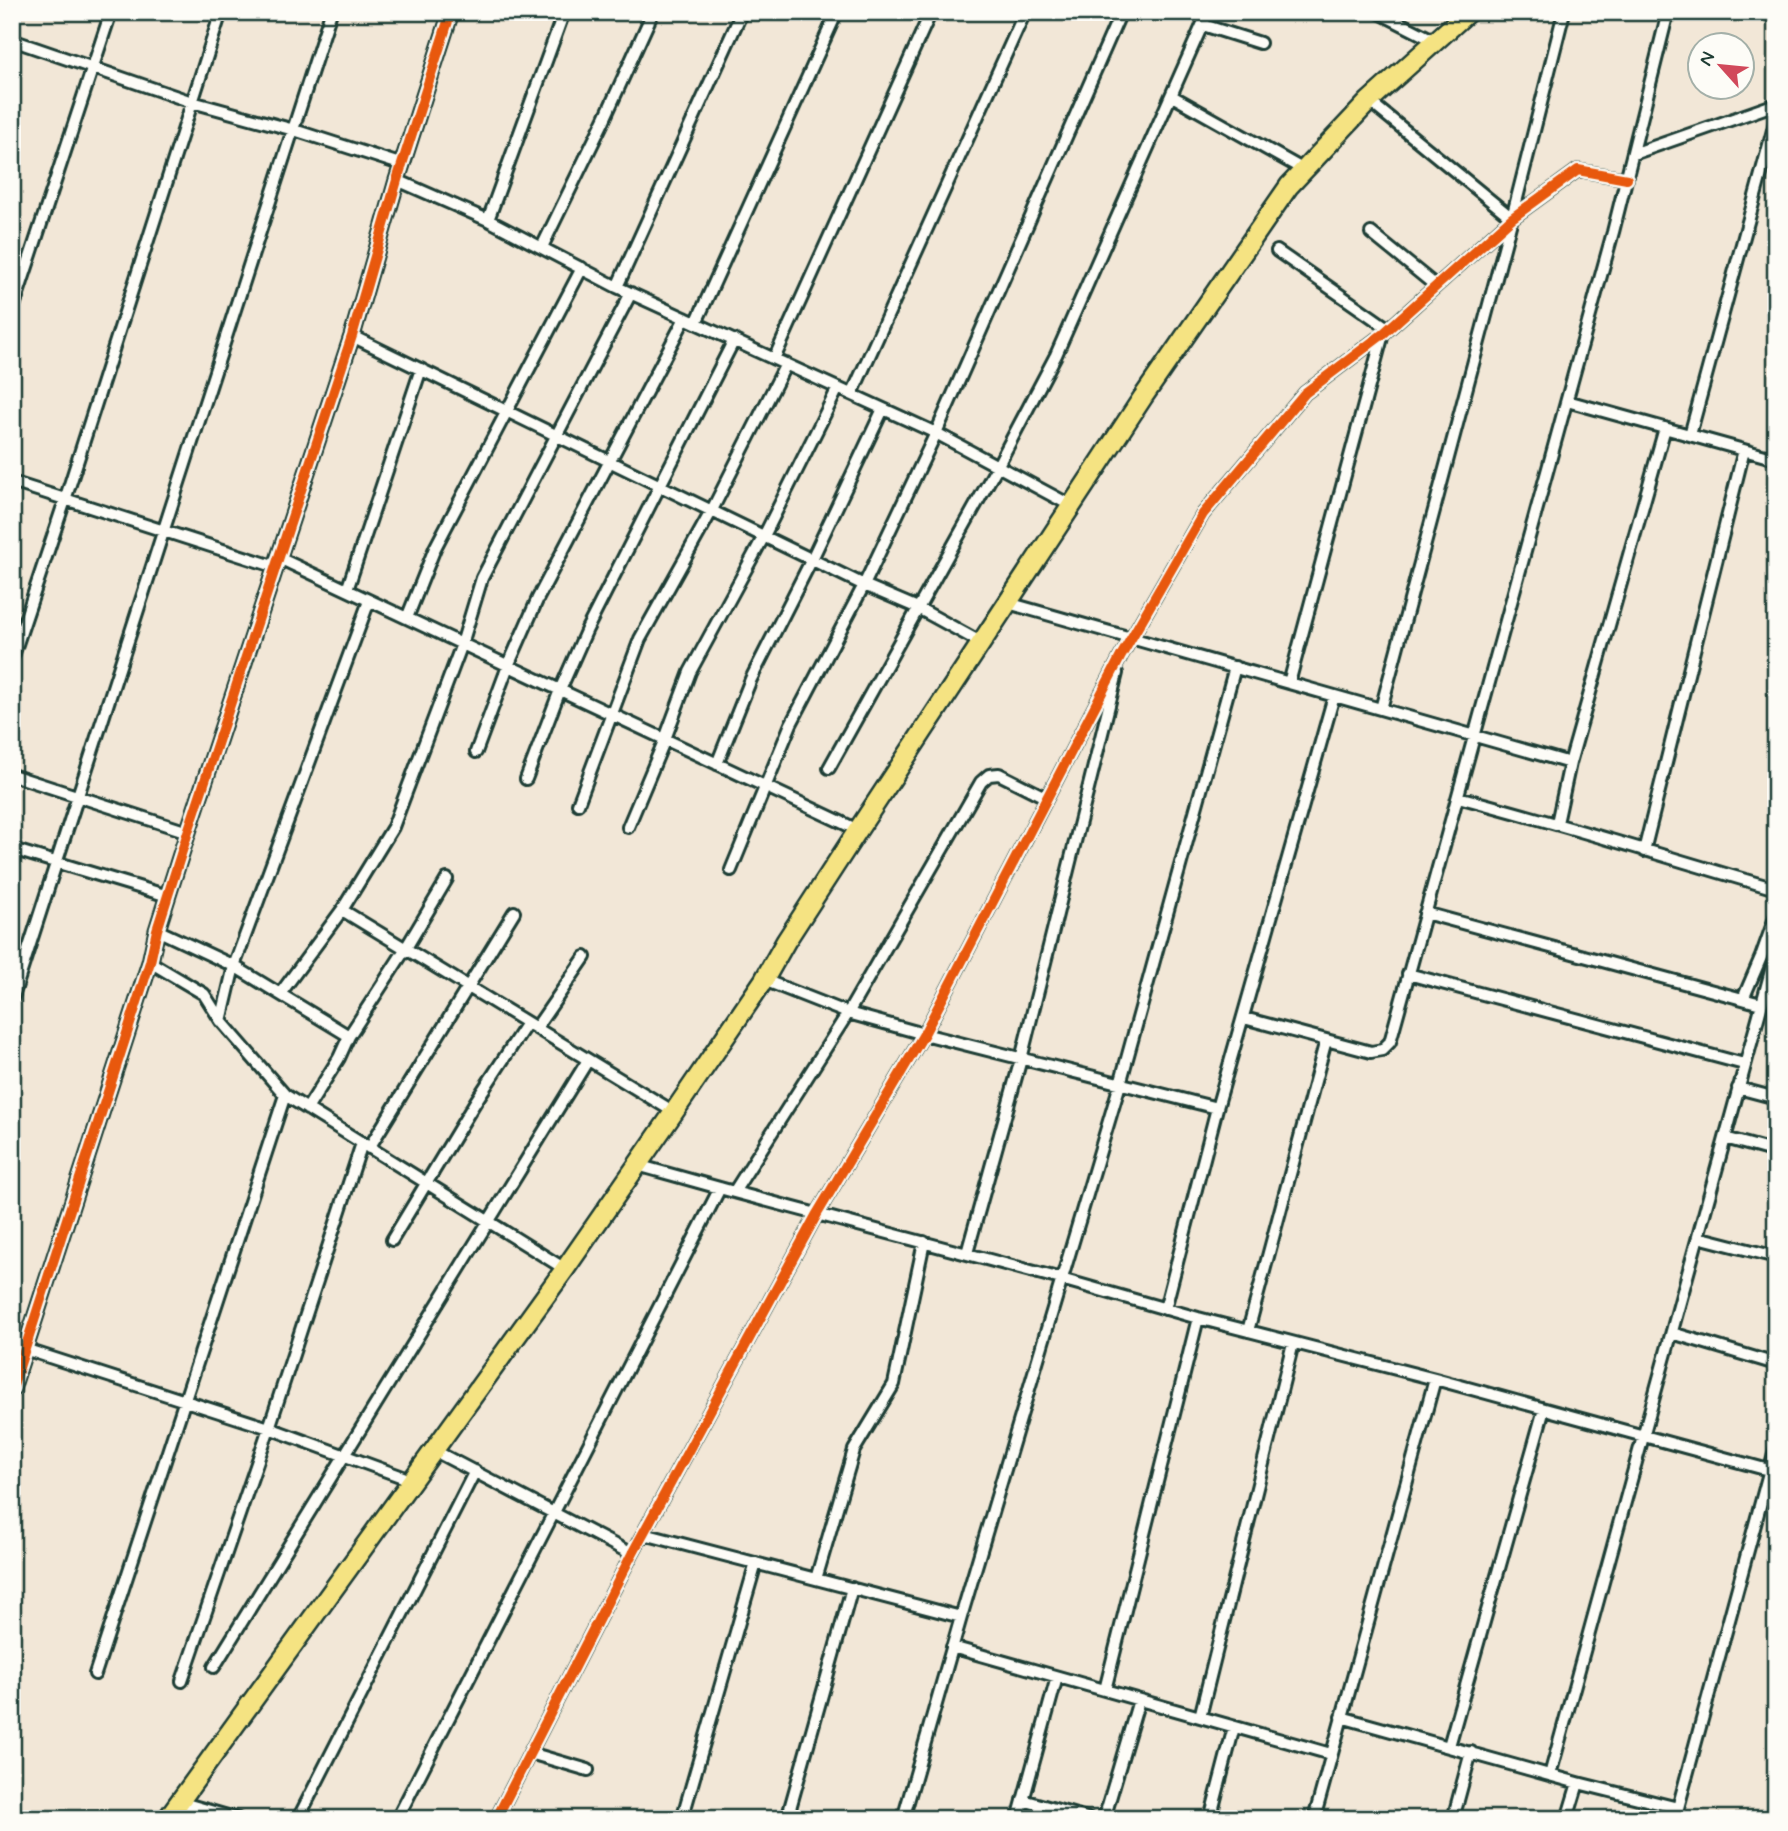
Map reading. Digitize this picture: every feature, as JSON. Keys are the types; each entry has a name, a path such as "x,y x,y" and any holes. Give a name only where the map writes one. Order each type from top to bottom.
{"main road":[{"path":"167,1819 638,1165 764,980 858,830 1143,397 1289,186 1369,101 1468,12"}],"street":[{"path":"12,312 111,12"},
{"path":"12,659 221,12"},
{"path":"12,1000 331,12"},
{"path":"12,1389 19,1346 150,962 157,930 188,832 352,336 397,180 451,12"},
{"path":"488,220 564,12"},
{"path":"542,247 653,12"},
{"path":"617,286 742,12"},
{"path":"696,323 837,12"},
{"path":"774,359 931,12"},
{"path":"852,394 1025,12"},
{"path":"731,870 791,724 864,585 936,433 1121,12"},
{"path":"829,768 997,467 1056,355 1208,12"},
{"path":"1378,12 1437,42"},
{"path":"1381,709 1564,12"},
{"path":"1244,1018 1371,1052 1381,1050 1390,1042 1627,179 1668,12"},
{"path":"1203,25 1260,43"},
{"path":"12,40 192,102 294,130 403,165"},
{"path":"1172,96 1304,170"},
{"path":"1369,101 1512,218"},
{"path":"1633,154 1776,104"},
{"path":"1690,435 1776,119"},
{"path":"496,1819 632,1554 817,1214 923,1034 1121,656 1203,514 1305,393 1386,332 1512,218 1578,170 1627,179"},
{"path":"397,180 488,220 631,293 936,433 1072,506"},
{"path":"1371,233 1436,286"},
{"path":"1277,251 1386,332"},
{"path":"407,618 435,548 582,268"},
{"path":"280,994 342,910 393,827 461,644 482,578 631,293"},
{"path":"476,752 508,666 538,598 685,318"},
{"path":"1289,683 1386,332"},
{"path":"352,336 864,585 918,608 982,643"},
{"path":"526,779 587,629 734,340"},
{"path":"578,804 640,639 712,510 786,364"},
{"path":"347,590 421,369"},
{"path":"628,827 690,672 764,536 838,388"},
{"path":"1567,401 1776,459"},
{"path":"717,764 751,679 883,409"},
{"path":"1557,823 1570,763 1665,428"},
{"path":"1644,851 1744,450"},
{"path":"12,482 165,531 277,563 347,590 858,830"},
{"path":"221,1021 234,966 369,601"},
{"path":"1008,603 1570,763"},
{"path":"967,1253 1021,1059 1121,656"},
{"path":"903,1819 1120,1084 1235,667"},
{"path":"1165,1309 1217,1108 1334,696"},
{"path":"734,1192 848,1013 981,782 989,775 999,774 1047,798"},
{"path":"12,775 188,832"},
{"path":"1458,797 1557,823 1776,888"},
{"path":"12,849 168,896"},
{"path":"307,1109 447,879"},
{"path":"342,910 674,1112"},
{"path":"182,1681 366,1145 514,912"},
{"path":"1425,913 1761,1004"},
{"path":"1743,999 1776,915"},
{"path":"157,930 234,966 349,1036"},
{"path":"392,1241 476,1101 584,957"},
{"path":"1550,1774 1726,1138 1744,1064 1775,961 1761,957"},
{"path":"150,962 204,994 221,1021 285,1095 565,1269"},
{"path":"1408,974 1744,1064"},
{"path":"764,980 848,1013 1217,1108"},
{"path":"1248,1331 1326,1040"},
{"path":"214,1667 588,1060"},
{"path":"1738,1088 1776,1098"},
{"path":"95,1674 285,1095"},
{"path":"1726,1138 1776,1152"},
{"path":"638,1165 1773,1471"},
{"path":"397,1819 720,1188"},
{"path":"1698,1237 1776,1257"},
{"path":"816,1579 854,1450 894,1384 924,1242"},
{"path":"1105,1690 1198,1318"},
{"path":"1672,1333 1776,1364"},
{"path":"1200,1717 1293,1343"},
{"path":"19,1346 269,1428 411,1480"},
{"path":"1314,1819 1435,1379"},
{"path":"1449,1746 1544,1409"},
{"path":"1341,1717 1550,1774 1677,1813 1773,1471 1776,1447"},
{"path":"433,1450 632,1554"},
{"path":"298,1819 475,1471"},
{"path":"644,1534 961,1617"},
{"path":"682,1819 756,1563"},
{"path":"787,1819 852,1588"},
{"path":"952,1647 1331,1754"},
{"path":"1018,1819 1057,1677"},
{"path":"1104,1819 1139,1700"},
{"path":"1210,1819 1234,1727"},
{"path":"1453,1819 1471,1752"},
{"path":"530,1753 589,1770"},
{"path":"1567,1819 1577,1783"},
{"path":"1023,1800 1090,1819"},
{"path":"179,1802 238,1819"}],"cycle path":[{"path":"12,1389 150,962 157,930 188,832 352,336 397,180 451,12"},
{"path":"496,1819 632,1554 817,1214 924,1034 1121,656 1203,514 1305,393 1383,334 1512,218 1578,170 1627,179"}]}
